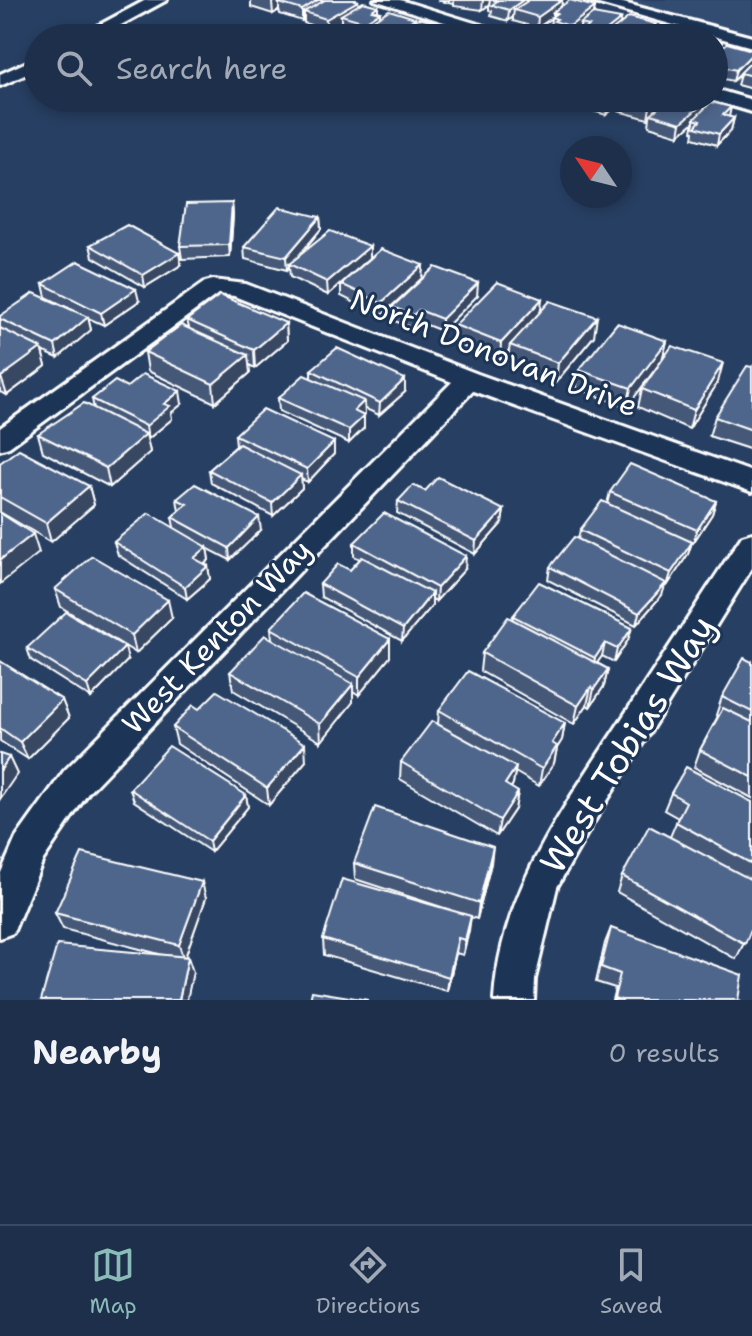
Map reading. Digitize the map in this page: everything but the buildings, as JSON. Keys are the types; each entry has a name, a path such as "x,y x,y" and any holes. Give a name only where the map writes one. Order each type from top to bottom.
{"street":[{"path":"112,24 159,0"},
{"path":"382,0 465,24"},
{"path":"593,0 684,24"},
{"path":"728,36 752,42"},
{"path":"0,81 24,69"},
{"path":"728,99 752,106"},
{"name":"North Donovan Drive","path":"0,441 213,287 238,289 469,380 752,482"},
{"name":"West Kenton Way","path":"0,920 29,850 76,782 469,380"},
{"name":"West Tobias Way","path":"514,1000 515,979 540,882 579,814 752,544"}],"shaded area":[{"path":"574,0 752,0 752,47 728,41 728,24 665,24"}]}
